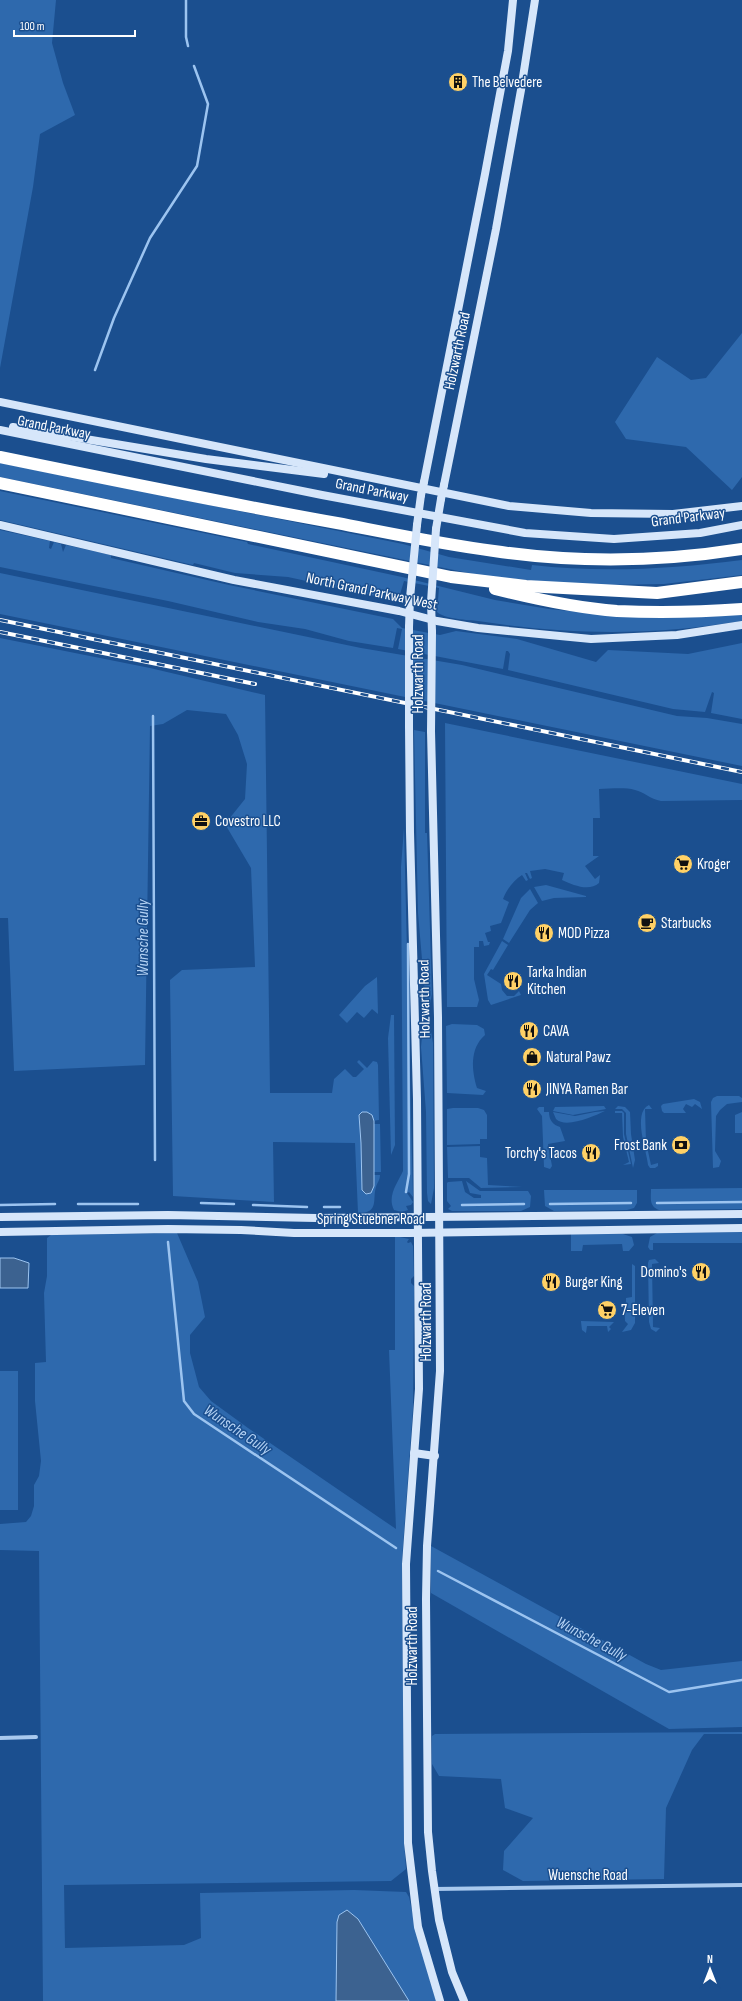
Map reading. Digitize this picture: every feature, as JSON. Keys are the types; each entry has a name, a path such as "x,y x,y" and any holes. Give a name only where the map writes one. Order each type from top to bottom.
{"highway":[{"path":"0,457 214,501 494,552 577,558 635,559 678,557 742,548"},
{"name":"North Grand Parkway West","path":"0,482 451,578 526,586 657,593 742,582"},
{"path":"451,578 540,600 617,611 714,611 742,608"}],"main road":[{"name":"Holzwarth Road","path":"440,2001 418,1927 408,1843 406,1564 420,1389 409,726 410,598 421,495 508,51 513,0"},
{"name":"Holzwarth Road","path":"464,2001 452,1972 440,1920 434,1888 428,1832 427,1546 435,1456 440,1371 438,1017 431,731 431,602 438,516 497,222 521,90 535,0"},
{"path":"0,402 509,506 585,512 673,514 742,506"},
{"path":"0,425 206,459 388,482"},
{"name":"Grand Parkway","path":"0,430 525,533 614,539 700,533 742,525"},
{"name":"North Grand Parkway West","path":"0,525 234,580 410,614 432,620 492,630 591,639 677,635 742,625"},
{"name":"Spring Stuebner Road","path":"0,1217 168,1215 294,1218 440,1218 742,1214"},
{"path":"43,1216 43,1231"},
{"name":"Spring Stuebner Road","path":"0,1232 175,1229 241,1230 294,1233 418,1233 742,1228"},
{"path":"414,1453 435,1456"}],"street":[{"path":"0,1738 36,1737"},
{"name":"Wuensche Road","path":"434,1888 742,1886"}],"shaded area":[{"path":"0,0 56,0 52,43 63,83 75,115 40,134 33,187 0,368"},
{"path":"742,333 742,477 732,490 686,447 626,439 615,422 657,357 691,380 706,378"},
{"path":"0,463 403,544 449,557 531,570 532,565 584,569 637,569 690,566 742,560 742,575 664,584 603,585 568,584 483,576 0,477"},
{"path":"0,491 247,542 248,544 402,577 495,600 549,609 610,615 742,615 742,621 674,629 610,632 545,629 457,619 437,612 439,588 404,581 398,601 288,577 235,573 194,563 193,565 0,520"},
{"path":"0,530 50,541 49,548 51,549 54,542 61,544 63,552 66,545 111,555 111,558 229,585 393,619 402,628 440,635 456,631 517,639 596,662 608,650 688,654 742,643 742,719 711,713 714,693 712,692 705,712 673,709 508,670 510,654 508,651 506,651 503,669 398,649 402,629 397,628 393,648 349,641 305,629 258,622 168,601 0,567"},
{"path":"0,573 361,648 462,665 677,716 707,718 742,724 742,766 0,614"},
{"path":"0,638 150,668 265,695 270,1093 332,1093 334,1079 345,1069 353,1077 356,1077 364,1069 357,1062 359,1060 367,1068 373,1061 377,1062 379,1120 372,1121 373,1124 380,1124 381,1172 373,1172 373,1175 380,1175 380,1177 376,1186 374,1204 370,1211 358,1213 355,1143 273,1142 274,1202 173,1196 170,980 182,970 255,967 251,868 225,824 245,799 247,764 238,735 226,714 187,710 163,724 150,726 145,1065 14,1071 8,918 0,918"},
{"path":"445,723 742,784 742,800 661,801 631,789 599,789 600,818 593,818 593,856 599,856 585,866 595,879 600,875 599,883 591,887 576,886 562,880 564,873 545,869 530,871 532,878 530,879 527,873 525,873 528,880 526,881 522,875 519,877 506,892 503,899 509,902 501,923 490,926 491,931 485,933 488,942 490,942 489,945 484,946 483,941 479,941 479,947 474,947 474,979 479,1000 477,1007 447,1007"},
{"path":"414,730 425,732 425,833 427,833 432,994 430,1005 426,1005 418,913"},
{"path":"404,828 413,1197 409,1192 407,1193 413,1202 411,1205 406,1206 408,1210 402,1212 394,1210 392,1205 392,1195 403,1171 401,867"},
{"path":"546,885 586,897 554,898 542,901 534,887"},
{"path":"530,889 538,903 530,910 509,943 503,939 521,898"},
{"path":"502,941 508,945 493,970 491,969 487,975 501,984 502,990 507,996 514,996 519,991 521,995 491,1005 488,1000 484,974"},
{"path":"377,977 378,1014 372,1009 364,1018 357,1012 347,1023 339,1015 365,986"},
{"path":"391,1015 394,1015 395,1145 391,1155 388,1038"},
{"path":"452,1024 477,1025 484,1029 485,1035 476,1047 473,1060 477,1088 486,1091 483,1095 447,1093 446,1026"},
{"path":"427,1026 431,1031 433,1043 434,1188 431,1204 428,1201 427,1193 426,1112 421,1047 422,1036"},
{"path":"717,1096 739,1096 742,1098 742,1102 727,1104 716,1116 715,1151 721,1161 719,1167 713,1168 711,1102 713,1098"},
{"path":"694,1099 700,1102 702,1109 695,1104 692,1107 686,1104 683,1109 686,1113 664,1113 662,1111 661,1106 663,1104"},
{"path":"649,1105 652,1109 645,1109 646,1142 651,1165 658,1163 658,1166 655,1168 650,1168 648,1165 641,1124 644,1109"},
{"path":"604,1106 606,1109 573,1115 553,1111 555,1107"},
{"path":"618,1106 625,1107 630,1112 631,1134 635,1160 633,1168 626,1134 626,1113 622,1109 615,1109"},
{"path":"539,1107 544,1107 544,1112 549,1112 552,1122 560,1127 565,1141 548,1144 552,1166 550,1169 544,1167 542,1116 537,1109"},
{"path":"478,1108 484,1110 487,1115 487,1139 480,1139 480,1144 447,1145 447,1109"},
{"path":"605,1111 580,1121 566,1123 556,1119 553,1112 575,1116"},
{"path":"615,1111 622,1111 624,1113 624,1134 631,1164 623,1165 629,1162 623,1137 622,1113 615,1113"},
{"path":"362,1112 367,1112 372,1115 374,1121 374,1186 371,1193 366,1194 362,1190 359,1115"},
{"path":"742,1112 742,1133 735,1133 735,1115"},
{"path":"480,1146 480,1157 487,1158 488,1185 523,1187 481,1188 469,1178 448,1178 447,1147"},
{"path":"462,1181 465,1192 474,1198 481,1198 481,1195 470,1193 466,1181 480,1191 528,1191 531,1196 530,1207 521,1211 452,1211 448,1209 451,1206 447,1201 447,1183"},
{"path":"742,1188 742,1209 659,1210 651,1202 651,1189"},
{"path":"544,1190 637,1190 637,1203 634,1208 627,1210 554,1211 545,1206"},
{"path":"742,1232 742,1243 653,1243 653,1250 650,1250 648,1247 650,1237 657,1233"},
{"path":"177,1233 198,1282 205,1317 190,1335 190,1353 199,1387 211,1401 248,1428 396,1529 389,1350 395,1350 395,1236 409,1239 407,1242 411,1242 413,1246 414,1276 411,1279 411,1283 414,1286 413,1408 402,1560 404,1842 406,1869 391,1881 64,1885 65,1948 184,1945 201,1938 200,1893 354,1890 406,1892 409,1897 418,1938 436,2001 43,2001 39,1551 0,1550 0,1524 26,1522 31,1516 34,1506 34,1485 39,1476 41,1461 35,1401 35,1363 46,1362 44,1293 47,1276 47,1238 51,1235"},
{"path":"571,1234 623,1234 632,1237 634,1245 629,1251 623,1251 622,1244 583,1245 582,1251 571,1251"},
{"path":"0,1258 14,1258 29,1263 28,1288 0,1288"},
{"path":"655,1259 659,1263 652,1264 653,1327 660,1328 656,1332 651,1329 649,1322 648,1263 649,1260"},
{"path":"632,1264 635,1266 635,1323 631,1330 622,1332 628,1324 625,1321 624,1303 626,1303 626,1298 632,1297"},
{"path":"581,1321 614,1322 609,1327 611,1329 608,1332 607,1326 587,1326 586,1333 582,1330"},
{"path":"0,1371 18,1371 18,1510 0,1510"},
{"path":"431,1546 646,1664 661,1670 742,1661 742,1727 669,1729 431,1593"},
{"path":"742,1732 742,1734 704,1734 692,1750 666,1808 664,1879 523,1881 503,1870 504,1851 533,1818 505,1808 501,1779 439,1776 432,1764 432,1736 435,1734"},
{"path":"347,1910 358,1919 409,2001 336,2001 337,1922 339,1915"}],"waterway":[{"path":"186,0 186,37 188,46"},
{"path":"95,370 114,318 150,238 197,166 208,104 194,66"},
{"name":"Wunsche Gully","path":"153,716 155,1160"},
{"path":"406,1192 409,1174 408,944"},
{"path":"657,1203 742,1202"},
{"path":"201,1203 234,1204"},
{"path":"550,1204 631,1203"},
{"path":"0,1205 55,1204"},
{"path":"78,1204 138,1204"},
{"path":"462,1205 524,1204"},
{"path":"253,1205 307,1207"},
{"path":"324,1207 340,1207"},
{"name":"Wunsche Gully","path":"168,1242 184,1401 194,1414 396,1548"},
{"name":"Wunsche Gully","path":"438,1571 669,1692 742,1680"}],"railway":[{"path":"0,620 742,772"},
{"path":"0,632 255,684"}],"place":[{"name":"The Belvedere","path":"458,82"},
{"name":"Covestro LLC","path":"201,821"},
{"name":"Kroger","path":"683,864"},
{"name":"Starbucks","path":"647,923"},
{"name":"MOD Pizza","path":"544,933"},
{"name":"Tarka Indian Kitchen","path":"513,981"},
{"name":"CAVA","path":"529,1031"},
{"name":"Natural Pawz","path":"532,1057"},
{"name":"JINYA Ramen Bar","path":"532,1089"},
{"name":"Frost Bank","path":"681,1145"},
{"name":"Torchy's Tacos","path":"591,1153"},
{"name":"Domino's","path":"701,1272"},
{"name":"Burger King","path":"551,1282"},
{"name":"7-Eleven","path":"607,1310"}]}
